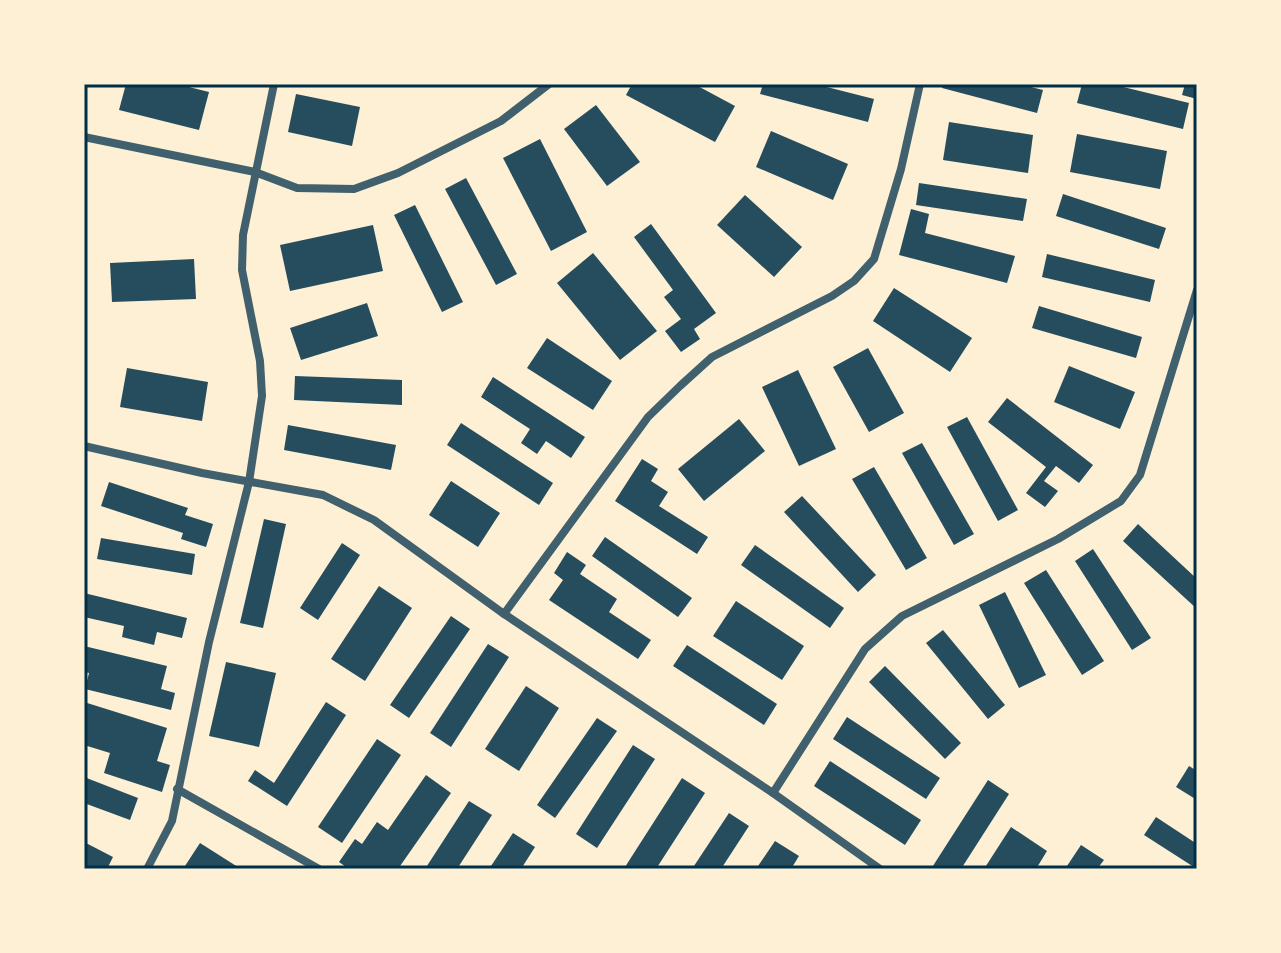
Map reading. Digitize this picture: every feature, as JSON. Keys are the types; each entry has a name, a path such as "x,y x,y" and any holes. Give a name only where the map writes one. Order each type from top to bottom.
{"street":[{"path":"147,869 172,821 209,642 249,482 262,396 260,361 242,270 243,235 274,84"},
{"path":"84,137 255,172 297,188 354,189 398,173 501,121 549,84"},
{"path":"504,614 648,417 680,386 712,357 832,296 854,281 874,259 901,169 920,84"},
{"path":"773,793 865,649 902,616 1058,539 1121,501 1140,475 1197,290"},
{"path":"84,446 323,495 374,520 504,614 773,793 880,869"},
{"path":"177,789 319,869"}],"building":[{"path":"126,84 177,84 209,92 199,130 119,110"},
{"path":"632,84 694,84 735,106 715,142 626,95"},
{"path":"763,84 815,84 874,99 868,122 760,94"},
{"path":"943,84 1019,84 1043,90 1037,113 942,88"},
{"path":"1082,84 1111,84 1189,103 1183,129 1077,103"},
{"path":"1185,84 1197,84 1197,99 1182,95"},
{"path":"296,94 360,107 352,146 288,132"},
{"path":"596,105 640,162 607,186 564,129"},
{"path":"949,122 1033,135 1028,173 943,160"},
{"path":"771,131 848,164 833,200 756,167"},
{"path":"1077,134 1167,151 1160,189 1070,172"},
{"path":"540,139 587,232 551,251 503,158"},
{"path":"466,178 517,274 496,285 445,189"},
{"path":"919,183 1027,199 1023,221 916,205"},
{"path":"1063,194 1166,228 1159,249 1056,216"},
{"path":"745,195 802,247 774,277 717,225"},
{"path":"415,205 463,302 442,312 394,215"},
{"path":"911,209 929,214 925,233 1015,256 1007,283 899,255"},
{"path":"651,224 716,313 694,329 700,339 681,352 665,331 681,319 664,297 673,290 634,237"},
{"path":"373,225 383,271 290,291 280,245"},
{"path":"593,253 657,331 620,360 557,283"},
{"path":"1047,254 1155,280 1150,302 1042,277"},
{"path":"194,259 196,299 112,302 110,263"},
{"path":"894,288 972,338 950,372 873,321"},
{"path":"367,303 378,336 301,360 290,328"},
{"path":"1039,306 1142,337 1136,358 1032,328"},
{"path":"547,338 612,381 593,410 527,368"},
{"path":"868,348 904,413 869,432 833,367"},
{"path":"1069,366 1135,392 1120,429 1054,402"},
{"path":"127,368 208,382 202,421 120,407"},
{"path":"798,370 836,449 799,466 762,387"},
{"path":"295,376 402,380 402,405 294,400"},
{"path":"493,377 585,437 571,458 546,441 537,454 521,443 530,429 481,397"},
{"path":"1007,398 1093,465 1079,483 1056,466 1044,481 1058,491 1045,507 1026,493 1046,467 988,422"},
{"path":"967,417 1018,510 998,521 947,427"},
{"path":"739,419 765,451 704,501 678,469"},
{"path":"461,423 553,483 539,505 447,445"},
{"path":"288,425 396,445 391,470 284,450"},
{"path":"922,443 974,534 954,545 902,453"},
{"path":"642,459 658,469 651,481 668,492 659,506 708,537 697,554 615,501"},
{"path":"874,467 927,558 906,570 852,479"},
{"path":"451,481 500,513 478,547 429,515"},
{"path":"109,482 188,508 185,515 213,524 206,547 181,539 183,533 101,506"},
{"path":"802,496 876,575 858,592 784,512"},
{"path":"264,519 286,524 263,628 240,623"},
{"path":"1138,524 1197,579 1197,609 1123,541"},
{"path":"605,537 692,598 678,617 592,556"},
{"path":"101,538 195,554 192,575 97,559"},
{"path":"342,543 360,555 318,620 300,608"},
{"path":"755,545 844,608 830,628 741,565"},
{"path":"1093,549 1151,638 1132,650 1075,561"},
{"path":"567,552 586,565 580,574 617,599 609,612 651,640 638,659 549,600 563,580 554,573"},
{"path":"1046,570 1104,661 1082,675 1024,583"},
{"path":"379,586 412,608 365,681 331,659"},
{"path":"1005,592 1046,675 1019,688 979,605"},
{"path":"84,593 187,618 182,638 157,632 154,645 122,637 124,626 84,617"},
{"path":"736,601 804,646 782,680 713,636"},
{"path":"451,616 470,629 409,718 390,705"},
{"path":"943,630 1005,705 988,719 926,643"},
{"path":"488,644 509,657 451,747 430,733"},
{"path":"687,645 777,704 764,725 673,666"},
{"path":"84,646 167,666 161,689 175,693 171,710 85,689 89,673 84,672"},
{"path":"226,662 276,673 259,747 209,736"},
{"path":"885,666 961,743 945,759 869,682"},
{"path":"526,686 559,708 519,771 485,749"},
{"path":"84,702 167,728 157,761 170,765 162,792 104,773 110,753 84,745"},
{"path":"326,702 346,715 287,806 248,781 255,770 274,783"},
{"path":"847,717 940,778 926,799 833,739"},
{"path":"597,718 617,731 555,818 537,805"},
{"path":"377,739 401,755 342,843 318,827"},
{"path":"633,745 655,759 597,848 576,834"},
{"path":"830,761 921,820 905,845 814,786"},
{"path":"1189,766 1197,771 1197,800 1176,787"},
{"path":"426,775 451,793 398,869 349,869 339,862 355,839 362,844 377,822 388,830"},
{"path":"84,777 138,798 130,820 84,803"},
{"path":"682,778 705,793 656,869 627,869 625,867"},
{"path":"988,780 1009,794 961,869 931,869"},
{"path":"469,801 492,815 457,869 425,869"},
{"path":"729,813 749,826 721,869 692,869"},
{"path":"1156,817 1197,844 1197,869 1144,835"},
{"path":"1011,827 1047,851 1036,869 984,869"},
{"path":"513,833 535,847 521,869 489,869"},
{"path":"775,841 799,856 791,869 756,869"},
{"path":"84,842 113,857 107,869 84,866"},
{"path":"200,843 241,869 183,869"},
{"path":"1081,845 1104,860 1097,869 1065,869"}]}
